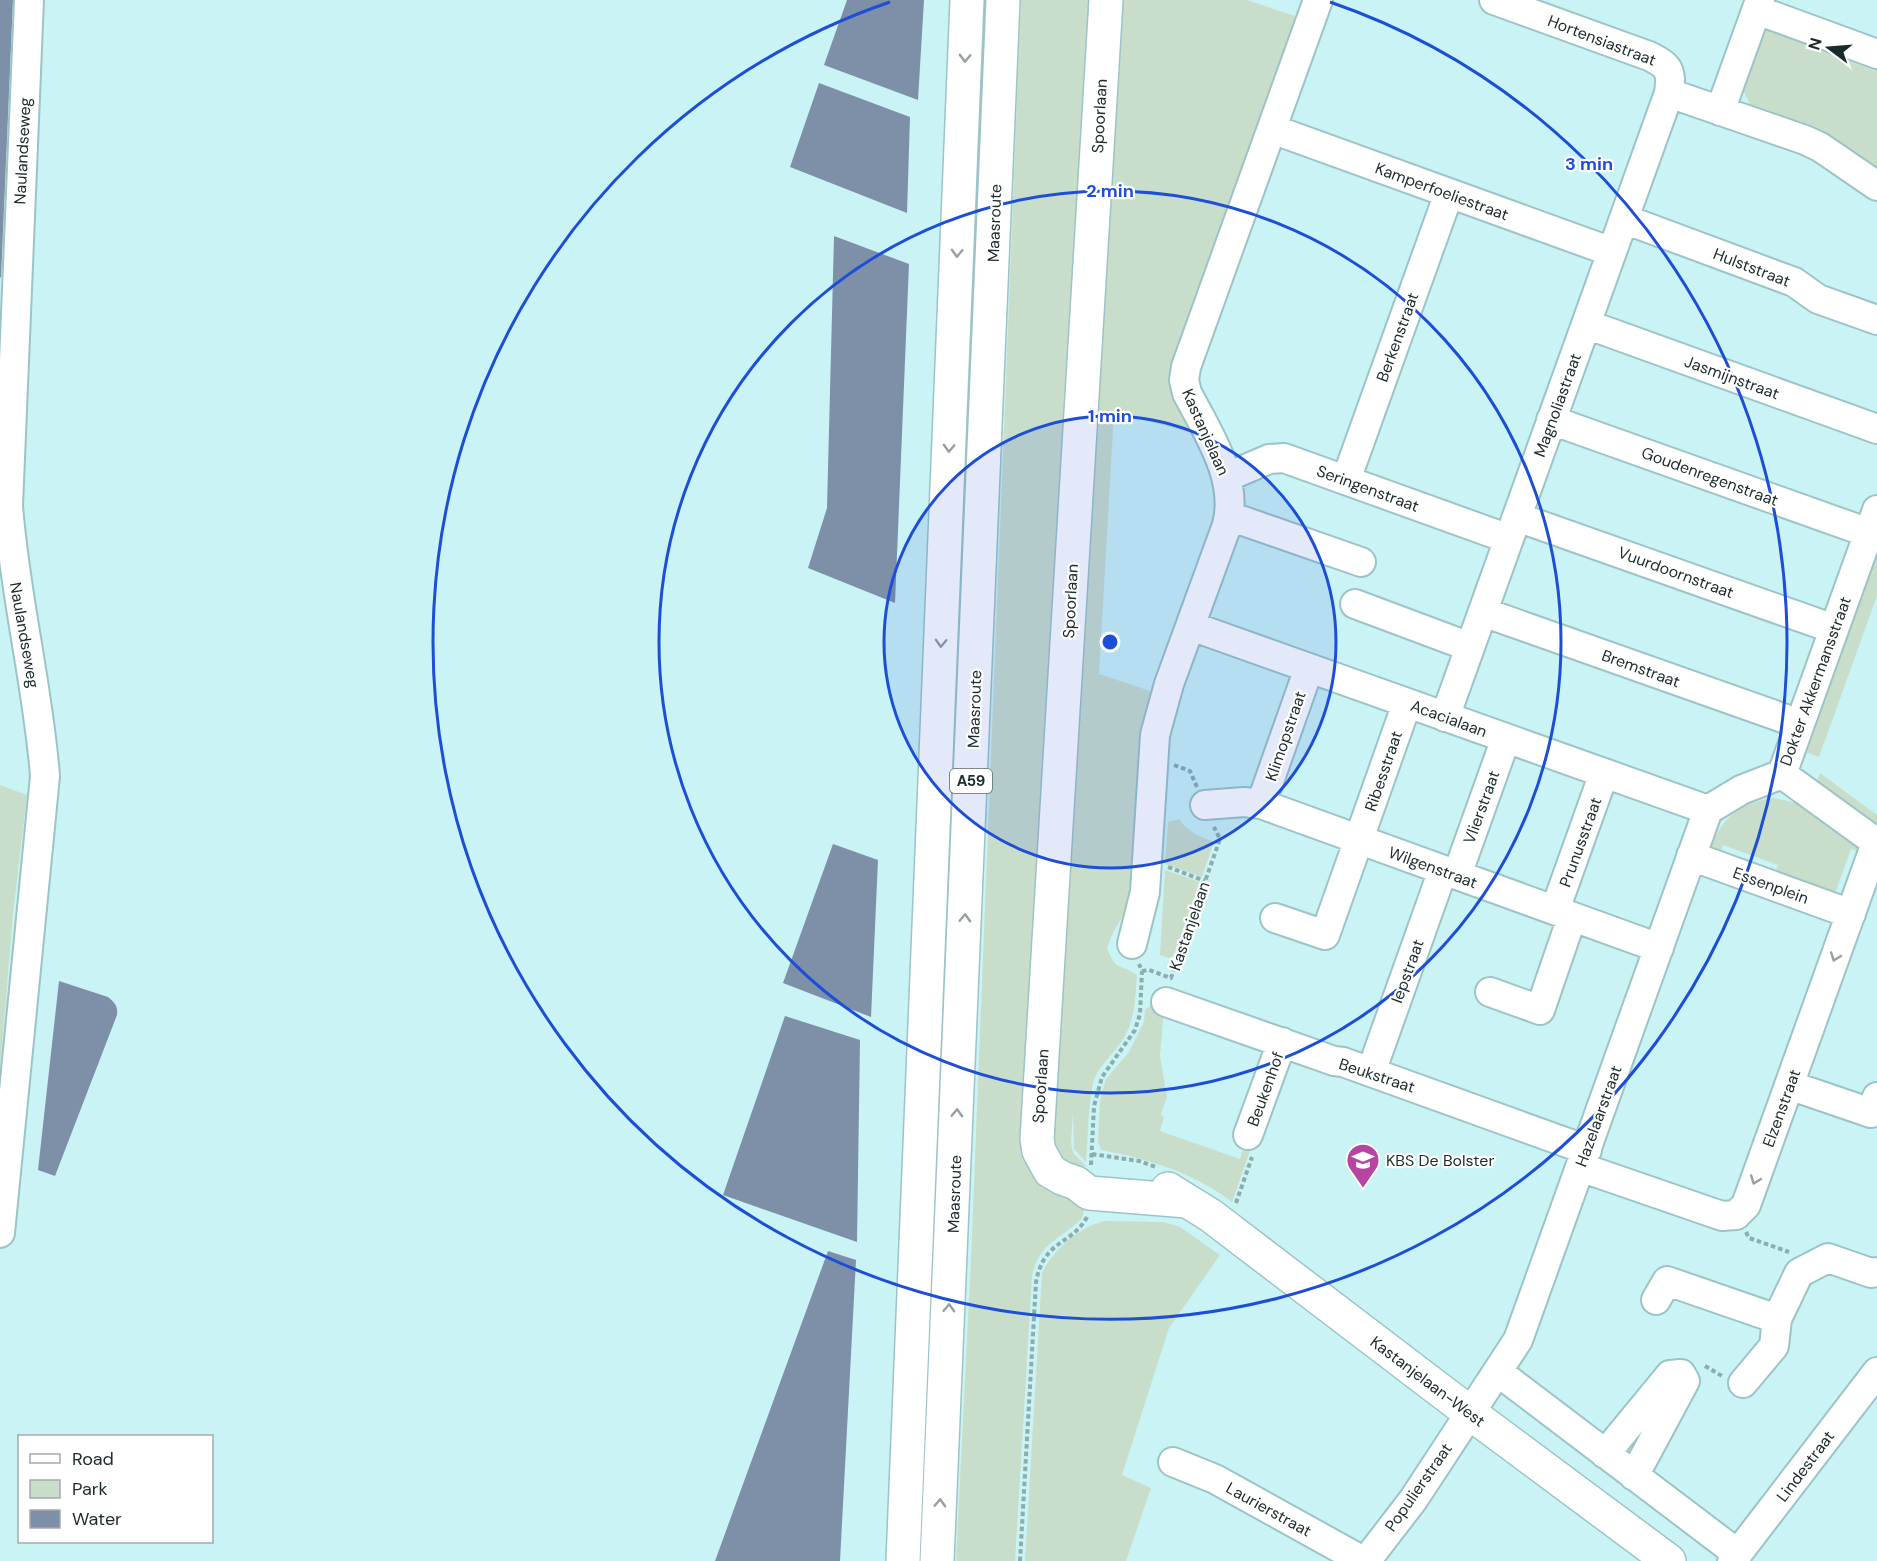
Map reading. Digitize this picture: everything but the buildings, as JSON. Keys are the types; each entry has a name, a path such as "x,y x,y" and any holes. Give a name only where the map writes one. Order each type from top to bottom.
{"main road":[{"name":"A59","path":"903,1561 967,0"},
{"name":"Maasroute","path":"937,1561 1004,0"},
{"name":"Spoorlaan","path":"1085,1184 1062,1178 1050,1171 1039,1151 1037,1139 1106,0"},
{"name":"Kastanjelaan-West","path":"1085,1184 1187,1201 1210,1215 1669,1561"}],"street":[{"name":"Naulandseweg","path":"0,1233 45,776 41,728 15,573 8,506 29,0"},
{"name":"Kastanjelaan","path":"1132,944 1145,892 1155,735 1169,684 1229,516 1231,495 1227,477 1187,393 1184,380 1186,367 1318,0"},
{"name":"Hortensiastraat","path":"1494,0 1663,63 1671,77 1669,93"},
{"path":"1720,111 1759,5 1877,54"},
{"path":"1669,93 1805,140 1820,147 1877,186"},
{"name":"Magnoliastraat","path":"1445,717 1669,93"},
{"name":"Kamperfoeliestraat","path":"1272,129 1612,252"},
{"name":"Berkenstraat","path":"1346,480 1449,193"},
{"name":"Hulststraat","path":"1624,219 1794,282 1818,299 1877,320"},
{"name":"Jasmijnstraat","path":"1586,324 1877,429"},
{"name":"Goudenregenstraat","path":"1551,420 1873,522"},
{"name":"Seringenstraat","path":"1227,477 1276,457 1284,458 1346,480 1513,528"},
{"path":"1229,516 1361,562"},
{"name":"Dokter Akkermansstraat","path":"1708,810 1741,790 1782,774 1873,522"},
{"name":"Vuurdoornstraat","path":"1513,528 1834,629"},
{"path":"1355,604 1470,647"},
{"name":"Bremstraat","path":"1483,612 1800,724"},
{"name":"Acacialaan","path":"1191,626 1708,810"},
{"name":"Klimopstraat","path":"1261,804 1309,668"},
{"name":"Ribesstraat","path":"1275,918 1325,935 1407,703"},
{"name":"Vlierstraat","path":"1450,873 1506,738"},
{"name":"Prunusstraat","path":"1490,992 1540,1010 1564,914 1604,773"},
{"path":"1782,774 1877,843"},
{"name":"Wilgenstraat","path":"1205,805 1244,801 1261,804 1659,948"},
{"name":"Hazelaarstraat","path":"1470,1413 1518,1340 1708,810"},
{"name":"Elzenstraat","path":"1736,1215 1746,1204 1877,843"},
{"name":"Essenplein","path":"1691,856 1851,914"},
{"name":"Iepstraat","path":"1371,1072 1450,873"},
{"name":"Beukstraat","path":"1168,990 1281,1042 1371,1072 1583,1159"},
{"name":"Beukenhof","path":"1248,1135 1281,1042"},
{"path":"1789,1085 1871,1113 1877,1097"},
{"path":"1583,1159 1722,1216 1736,1215"},
{"path":"1743,1383 1774,1346 1777,1319 1799,1273 1828,1258 1871,1273 1877,1272"},
{"path":"1656,1300 1667,1281 1777,1319"},
{"path":"1498,1372 1634,1476 1735,1558"},
{"path":"1605,1454 1671,1375 1681,1374 1685,1381 1634,1476"},
{"name":"Lindestraat","path":"1735,1558 1876,1376"},
{"name":"Populierstraat","path":"1364,1561 1413,1500 1470,1413"},
{"name":"Laurierstraat","path":"1173,1462 1215,1479 1364,1561"}],"path":[{"name":"Kastanjelaan","path":"1168,990 1220,839"},
{"path":"1146,865 1166,866 1205,881"},
{"path":"1020,1561 1035,1293 1039,1267 1047,1254 1085,1222 1088,1216 1085,1184 1094,1106 1101,1077 1135,1030 1140,1014 1142,971 1149,970 1168,990"},
{"path":"1232,1209 1257,1143 1248,1135"},
{"path":"1736,1215 1749,1238 1796,1255 1807,1269"},
{"path":"1685,1381 1705,1366 1730,1381 1743,1383"}],"green space":[{"path":"1021,0 1094,0 1027,1140 1084,1198 1084,1208 1080,1220 1040,1254 1032,1276 1015,1561 956,1561 971,1259"},
{"path":"1115,0 1247,0 1298,17 1175,396 1189,432 1114,412 1099,674 1156,693 1134,906 1118,925 1107,948 1116,964 1137,975 1135,1003 1124,1037 1093,1083 1086,1162 1074,1149 1073,1112 1071,1143 1073,1153 1087,1167 1065,1160 1054,1146 1047,1131"},
{"path":"1767,27 1850,57 1849,61 1875,71 1877,67 1877,176 1749,112 1751,106 1743,90"},
{"path":"1877,535 1877,596 1819,757 1799,750"},
{"path":"1820,773 1877,815 1877,832 1815,786"},
{"path":"0,785 27,795 13,914 0,1070"},
{"path":"1773,798 1797,803 1862,842 1865,854 1851,849 1835,894 1774,878 1778,865 1723,845 1718,857 1708,854 1724,823 1739,809"},
{"path":"1179,819 1194,833 1212,841 1213,845 1202,877 1165,864 1168,822"},
{"path":"1165,870 1200,882 1172,959 1160,955"},
{"path":"1150,1006 1164,1008 1160,1056 1167,1097 1161,1114 1164,1117 1160,1131 1240,1159 1244,1146 1251,1148 1232,1202 1202,1182 1170,1168 1101,1150 1098,1141 1100,1101 1106,1079 1129,1052 1144,1022 1145,1010"},
{"path":"1105,1221 1164,1222 1180,1227 1220,1255 1169,1328 1122,1475 1151,1488 1126,1561 1025,1561 1042,1273 1053,1256 1068,1240 1086,1228"}],"water":[{"path":"0,0 13,0 1,278 0,277"},
{"path":"847,0 924,0 918,100 824,65"},
{"path":"819,83 910,117 907,213 790,167"},
{"path":"834,236 909,264 895,603 808,568 827,508"},
{"path":"833,844 878,860 871,1017 783,983"},
{"path":"59,981 108,997 116,1005 117,1015 55,1176 38,1170"},
{"path":"785,1016 860,1040 857,1242 723,1195"},
{"path":"828,1251 856,1260 840,1561 715,1561"}],"place":[{"name":"KBS De Bolster","path":"1363,1189"}]}
